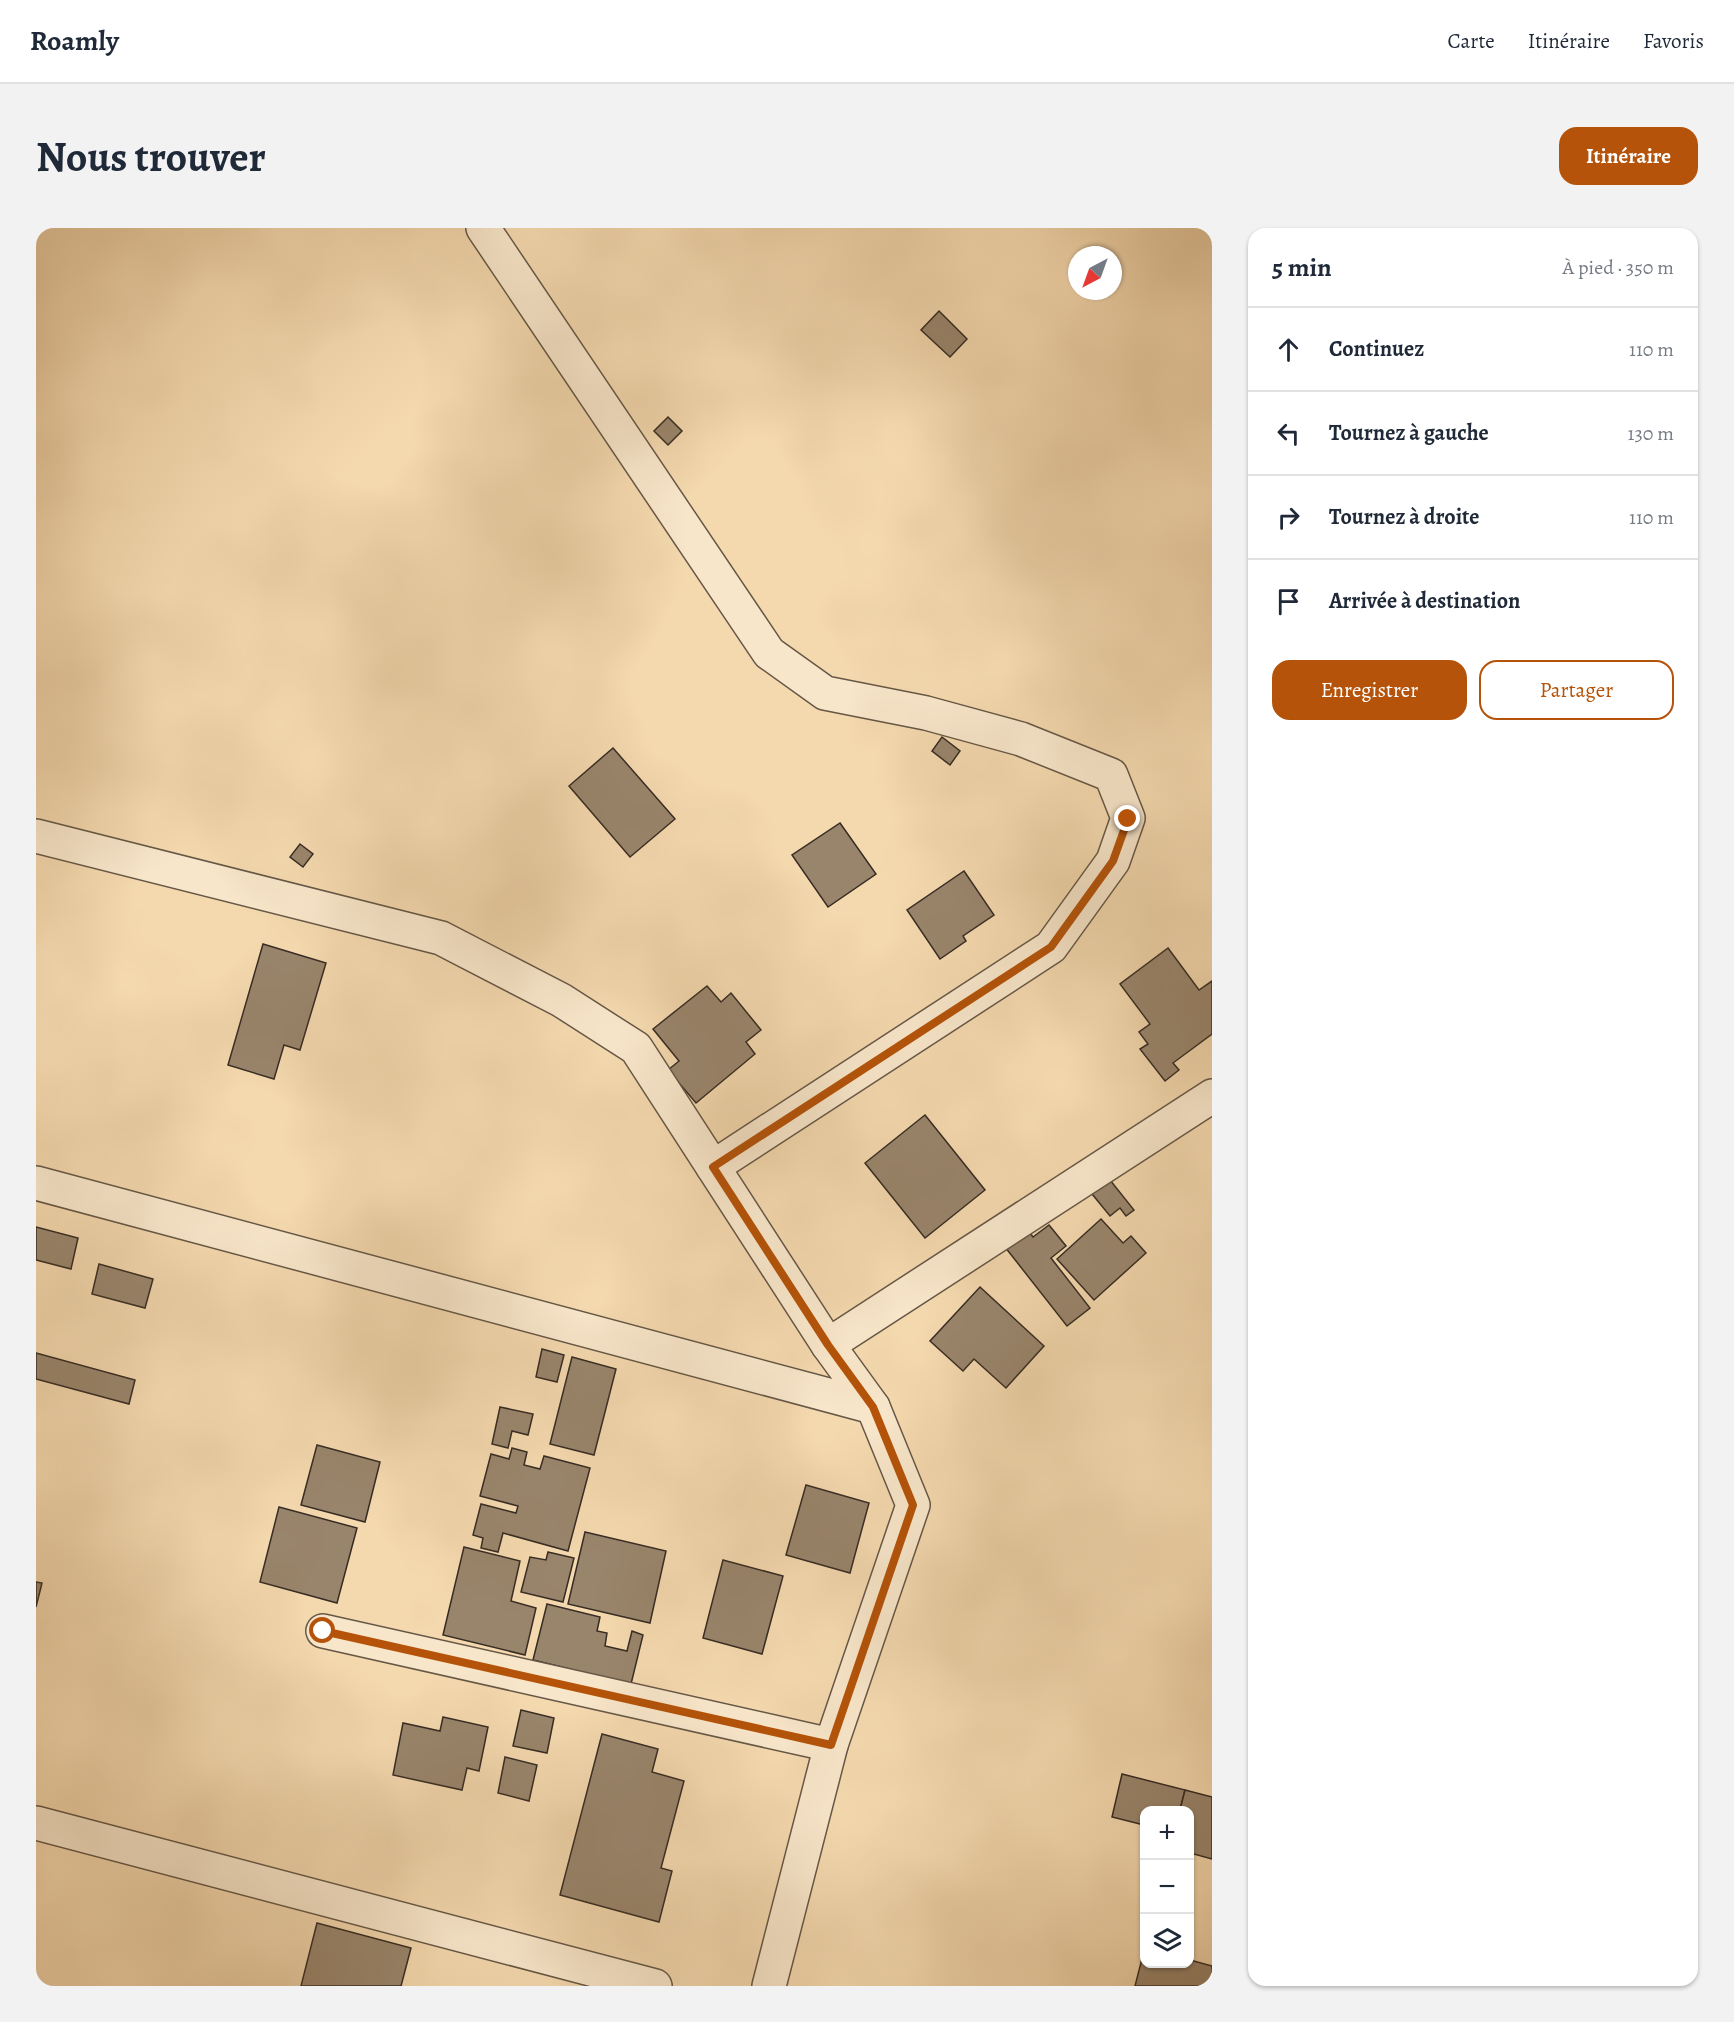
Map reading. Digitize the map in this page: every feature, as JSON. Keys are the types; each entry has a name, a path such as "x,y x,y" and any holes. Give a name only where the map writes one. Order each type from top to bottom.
{"street":[{"path":"483,228 769,653 825,693 926,713 1021,739 1111,775 1128,819 1113,861 1051,947 713,1167"},
{"path":"36,836 441,938 561,1000 636,1048 828,1345 873,1407 913,1505 831,1745 769,1986"},
{"path":"828,1345 1212,1096"},
{"path":"36,1183 873,1407"},
{"path":"323,1631 831,1745"},
{"path":"36,1823 655,1986"}],"building":[{"path":"939,311 967,339 950,357 921,330"},
{"path":"668,417 682,431 668,445 654,431"},
{"path":"942,737 960,751 950,765 932,751"},
{"path":"613,748 675,819 630,857 569,786"},
{"path":"840,823 876,874 828,907 792,855"},
{"path":"300,844 313,854 303,867 290,857"},
{"path":"964,871 994,915 963,936 966,941 940,959 907,910"},
{"path":"263,944 326,963 300,1050 284,1045 274,1079 228,1065"},
{"path":"1168,948 1199,990 1212,981 1212,1034 1173,1063 1179,1070 1165,1081 1140,1049 1148,1044 1139,1032 1150,1024 1120,984"},
{"path":"707,986 721,1002 731,993 761,1030 746,1042 755,1054 696,1103 668,1070 679,1061 653,1029"},
{"path":"925,1115 985,1190 925,1238 865,1163"},
{"path":"1106,1175 1134,1210 1126,1216 1120,1208 1110,1216 1088,1189"},
{"path":"1101,1219 1123,1243 1131,1236 1146,1253 1094,1300 1057,1259"},
{"path":"1049,1225 1066,1246 1051,1258 1090,1308 1067,1326 1005,1247 1027,1229 1033,1237"},
{"path":"36,1227 78,1238 71,1269 36,1260"},
{"path":"99,1264 153,1279 145,1308 92,1294"},
{"path":"980,1287 1044,1346 1006,1388 974,1359 963,1371 930,1341"},
{"path":"542,1349 564,1355 557,1382 536,1377"},
{"path":"36,1353 135,1380 129,1404 36,1379"},
{"path":"572,1357 616,1369 594,1455 550,1444"},
{"path":"500,1407 533,1414 528,1435 512,1431 508,1448 492,1444"},
{"path":"317,1445 380,1462 365,1522 301,1505"},
{"path":"512,1448 527,1452 524,1465 540,1469 544,1456 590,1468 568,1551 503,1533 498,1552 481,1548 483,1538 473,1535 481,1504 516,1513 518,1506 480,1496 491,1454 509,1459"},
{"path":"806,1485 869,1503 850,1573 786,1555"},
{"path":"279,1507 357,1528 337,1603 260,1582"},
{"path":"585,1532 666,1551 650,1623 568,1604"},
{"path":"464,1547 520,1561 511,1601 536,1608 525,1655 443,1635"},
{"path":"548,1552 574,1558 563,1602 521,1592 530,1557 546,1560"},
{"path":"723,1560 783,1576 762,1654 703,1638"},
{"path":"36,1582 42,1583 36,1607"},
{"path":"547,1604 600,1617 597,1631 607,1633 605,1646 627,1651 632,1631 643,1635 631,1684 533,1660"},
{"path":"521,1710 554,1718 547,1753 513,1746"},
{"path":"443,1717 488,1727 479,1771 467,1768 462,1790 393,1775 403,1723 440,1731"},
{"path":"602,1734 658,1749 652,1772 684,1781 661,1868 672,1871 659,1922 560,1895"},
{"path":"505,1757 537,1765 529,1801 498,1793"},
{"path":"1122,1774 1185,1790 1181,1806 1140,1806 1140,1824 1112,1817"},
{"path":"1185,1790 1212,1797 1212,1859 1194,1854 1194,1806 1181,1806"},
{"path":"317,1923 411,1948 401,1986 301,1986"},
{"path":"1194,1961 1212,1966 1212,1986 1135,1986 1140,1967 1194,1968"}],"route":[{"path":"323,1631 831,1745 913,1505 873,1407 828,1345 713,1167 1051,947 1113,861 1128,819"}]}
